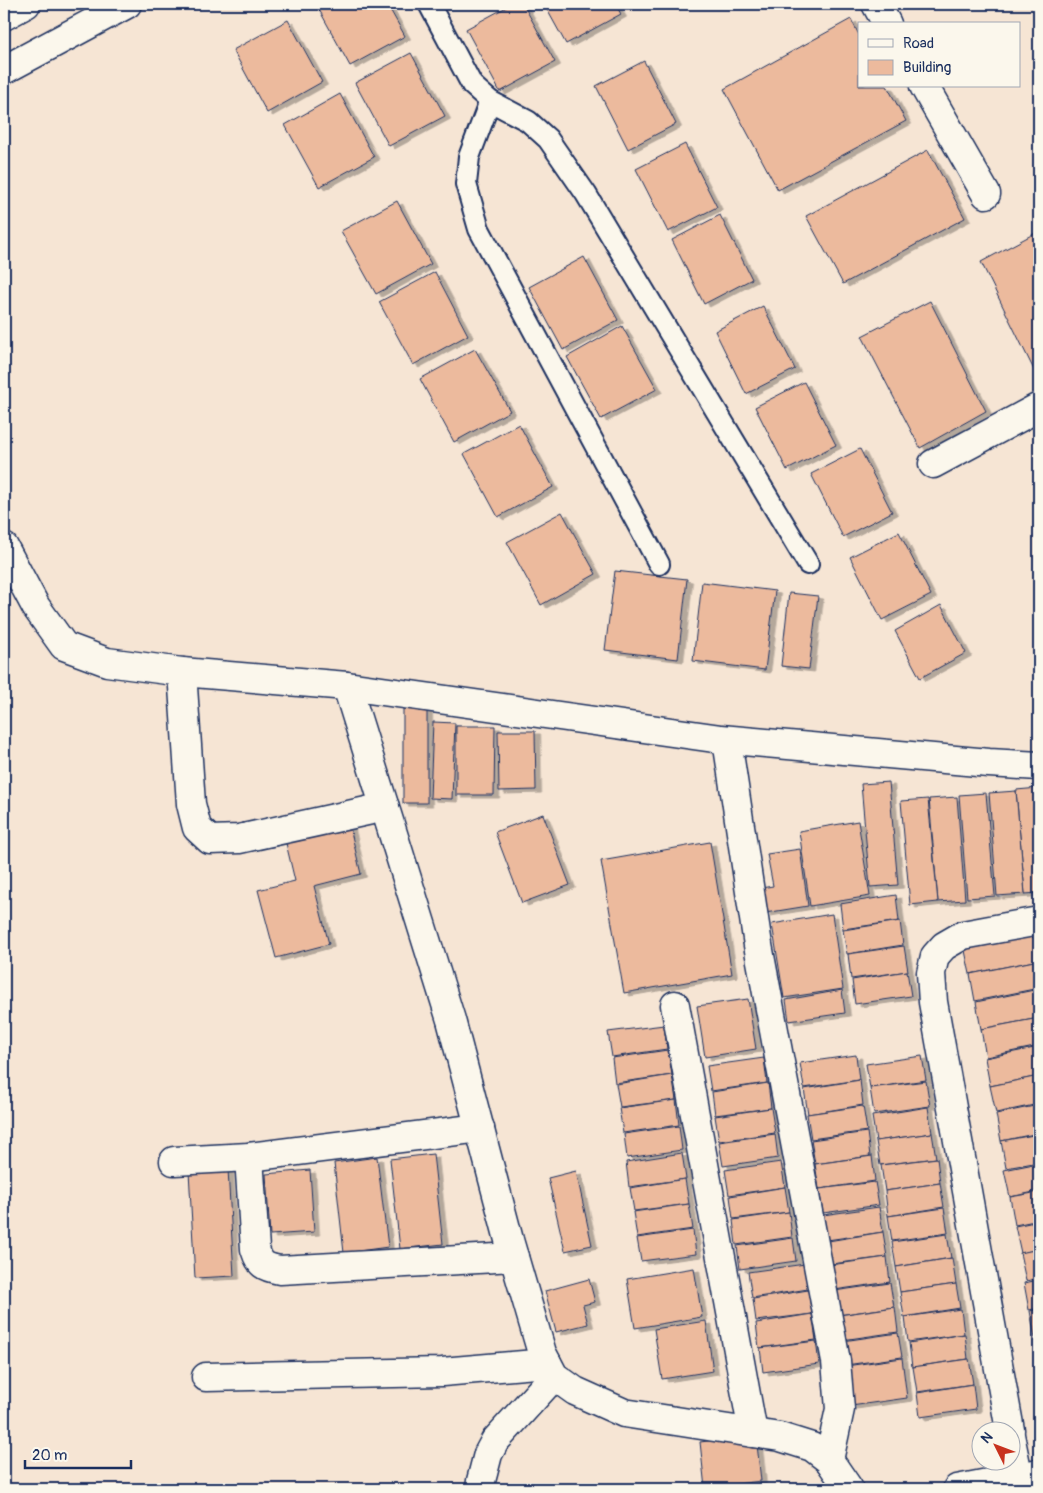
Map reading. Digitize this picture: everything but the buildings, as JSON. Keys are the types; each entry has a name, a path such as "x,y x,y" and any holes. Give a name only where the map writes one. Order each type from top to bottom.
{"street":[{"path":"4,16 26,4"},
{"path":"4,70 127,4"},
{"path":"876,4 886,22"},
{"path":"925,88 986,194"},
{"path":"934,464 1039,407"},
{"path":"4,547 36,608 64,646 107,662 182,672 347,686 727,740 1039,766"},
{"path":"182,672 191,804 197,828 210,840 239,839 385,808"},
{"path":"347,686 452,1020 514,1257 542,1353 551,1369 575,1390 624,1413 753,1432 780,1437 812,1447 829,1460 849,1489"},
{"path":"727,740 758,945 836,1361 840,1409 829,1460"},
{"path":"1008,1420 935,1012 931,972 935,956 944,946 963,935 1039,921"},
{"path":"675,1005 753,1432"},
{"path":"174,1161 248,1158 480,1128"},
{"path":"248,1158 255,1249 258,1261 268,1268 280,1270 514,1257"},
{"path":"206,1377 551,1369"},
{"path":"480,1489 480,1481 488,1454 495,1441 551,1369"},
{"path":"957,1489 1026,1480 1020,1463"}],"lane":[{"path":"429,4 472,85 490,101 528,121 548,139 559,154 586,194 808,564"},
{"path":"490,101 470,157 466,184 479,229 659,564"}]}
